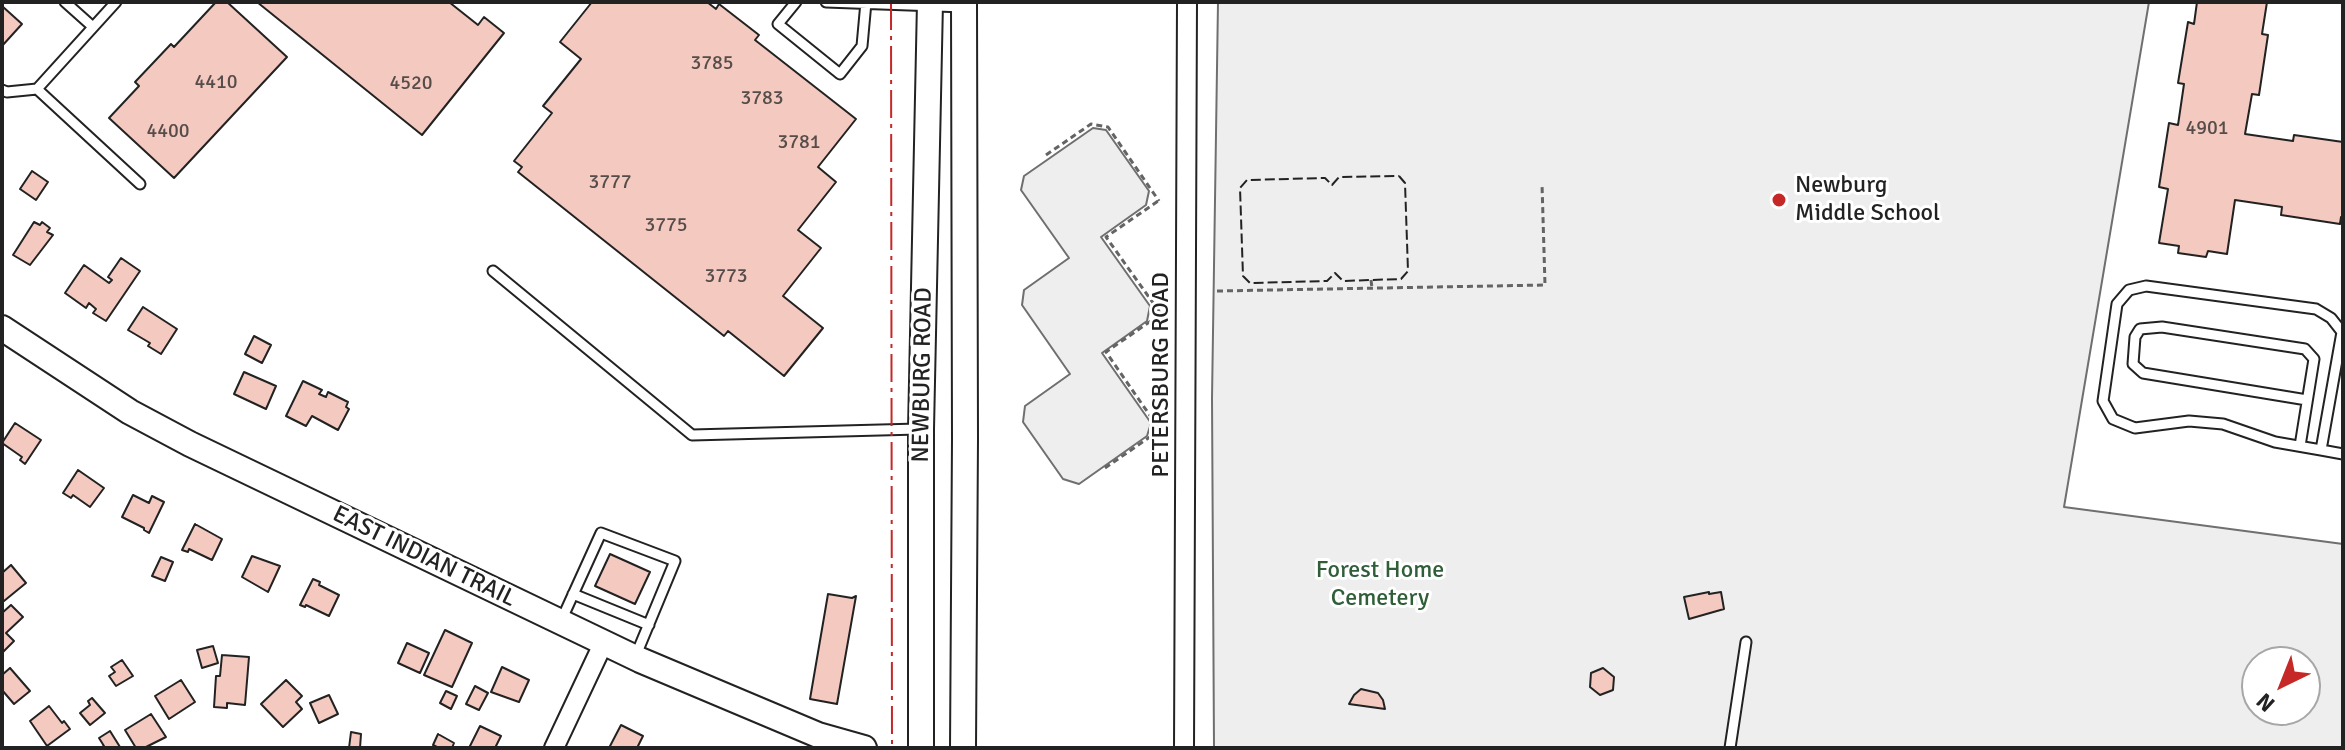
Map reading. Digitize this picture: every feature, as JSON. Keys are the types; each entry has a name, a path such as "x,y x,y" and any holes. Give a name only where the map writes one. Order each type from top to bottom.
{"main road":[{"name":"NEWBURG ROAD","path":"921,748 921,429 930,4"},
{"name":"NEWBURG ROAD","path":"963,748 964,4"},
{"name":"EAST INDIAN TRAIL","path":"2,328 130,412 190,444 603,644 817,742 864,748"}],"street":[{"name":"PETERSBURG ROAD","path":"1184,748 1187,2"},
{"path":"554,748 603,644"}],"lane":[{"path":"65,2 93,27"},
{"path":"2,90 37,89 116,2"},
{"path":"796,2 778,24 840,74 862,46 866,3"},
{"path":"826,2 964,4"},
{"path":"37,89 140,184"},
{"path":"493,271 692,435 921,429"},
{"path":"2321,450 2342,332 2331,318 2316,309 2146,286 2129,290 2117,304 2103,401 2113,419 2135,428 2189,421 2223,424 2275,442 2343,454"},
{"path":"2300,446 2314,359 2305,349 2162,327 2140,329 2135,337 2133,364 2143,373 2307,400"},
{"path":"561,622 601,533 675,561 635,658"},
{"path":"573,594 649,625"},
{"path":"1730,748 1746,642"}],"path":[{"path":"1046,155 1091,124 1108,127 1160,199"},
{"path":"1217,291 1545,285 1542,184"},
{"path":"1105,468 1160,430 1106,352 1161,314 1106,237 1160,199 1170,197"},
{"path":"1371,280 1372,288"},
{"path":"1288,282 1289,289"},
{"path":"1161,313 1170,313"}],"green space":[{"name":"Forest Home Cemetery","path":"1218,2 2149,2 2064,507 2343,544 2343,748 1214,748 1212,398"},
{"path":"1093,128 1106,130 1149,191 1146,205 1101,237 1150,306 1147,321 1102,353 1151,423 1147,436 1079,484 1063,479 1023,422 1025,406 1070,374 1022,305 1024,290 1069,258 1021,190 1024,176"}],"building":[{"path":"216,2 227,2 287,57 174,178 109,118 139,86 135,82 171,44 174,47"},
{"path":"257,2 449,2 478,25 484,17 504,33 422,135"},
{"path":"592,2 707,2 716,9 719,4 759,35 755,40 856,119 818,167 836,182 798,230 821,248 783,296 823,328 784,376 728,331 724,336 518,172 522,167 514,161 552,113 543,106 581,59 560,42"},
{"path":"2197,2 2267,2 2262,34 2268,35 2259,95 2252,94 2245,134 2293,141 2294,135 2343,142 2343,217 2340,224 2281,215 2282,207 2235,200 2227,254 2208,251 2206,257 2178,253 2179,246 2159,243 2168,189 2159,187 2169,123 2178,125 2184,84 2178,83 2188,22 2194,24"},
{"path":"2,6 22,24 2,46"},
{"path":"32,171 48,182 36,200 20,189"},
{"path":"34,222 40,225 42,222 50,228 47,232 53,235 30,265 13,255"},
{"path":"121,258 140,271 106,321 93,313 96,309 89,303 86,308 65,293 84,265 109,283 112,280 108,277"},
{"path":"143,307 177,329 161,354 148,346 150,343 128,330"},
{"path":"254,336 271,345 262,363 245,354"},
{"path":"244,372 276,386 266,409 234,394"},
{"path":"303,381 322,390 319,394 326,397 328,392 348,402 346,407 349,409 338,430 312,416 306,426 286,416"},
{"path":"15,423 41,440 25,464 20,460 22,457 2,443"},
{"path":"78,470 104,488 90,507 73,495 71,498 63,493"},
{"path":"133,495 149,503 152,496 164,502 149,533 122,517"},
{"path":"195,524 222,539 212,560 189,549 188,552 182,550"},
{"path":"610,554 650,572 635,604 595,586"},
{"path":"252,556 280,566 268,592 242,577"},
{"path":"161,557 173,562 165,581 152,576"},
{"path":"11,565 26,583 4,601 2,573"},
{"path":"313,579 339,595 329,616 300,605"},
{"path":"1721,592 1724,609 1689,619 1684,597"},
{"path":"828,594 856,596 837,704 810,699"},
{"path":"11,605 23,617 6,633 14,641 2,653 2,613"},
{"path":"445,630 472,643 452,687 424,675"},
{"path":"407,643 429,653 420,673 398,663"},
{"path":"213,646 218,663 202,668 197,650"},
{"path":"222,655 249,657 245,705 227,703 227,708 214,707 216,676 220,676"},
{"path":"122,660 133,676 116,686 109,676 115,672 111,667"},
{"path":"502,667 529,680 519,702 491,692"},
{"path":"10,668 30,691 14,704 2,690 2,675"},
{"path":"1603,668 1614,677 1613,690 1600,695 1590,687 1591,673"},
{"path":"181,680 195,702 169,719 155,696"},
{"path":"286,680 302,696 296,702 302,709 283,727 261,704"},
{"path":"475,686 488,693 479,710 466,704"},
{"path":"1361,689 1378,693 1385,709 1349,704"},
{"path":"446,691 457,696 451,709 440,703"},
{"path":"329,695 338,714 319,723 310,703"},
{"path":"92,698 105,713 90,725 80,713 90,705 88,701"},
{"path":"49,706 70,729 47,746 30,721"},
{"path":"151,714 166,737 144,748 136,748 125,730"},
{"path":"621,725 643,736 637,748 609,748"},
{"path":"480,726 501,736 495,748 469,748"},
{"path":"110,731 120,747 100,748 104,746 99,738"},
{"path":"351,732 361,734 360,748 349,748"},
{"path":"438,734 454,743 452,748 433,745"}],"fence":[{"path":"1399,176 1405,183 1408,271 1401,279 1343,281 1335,273 1327,281 1250,283 1243,276 1240,188 1247,180 1325,178 1332,185 1339,177 1399,176"}],"power":[{"path":"891,2 892,748"}],"place":[{"name":"Newburg Middle School","path":"1779,200"}]}
